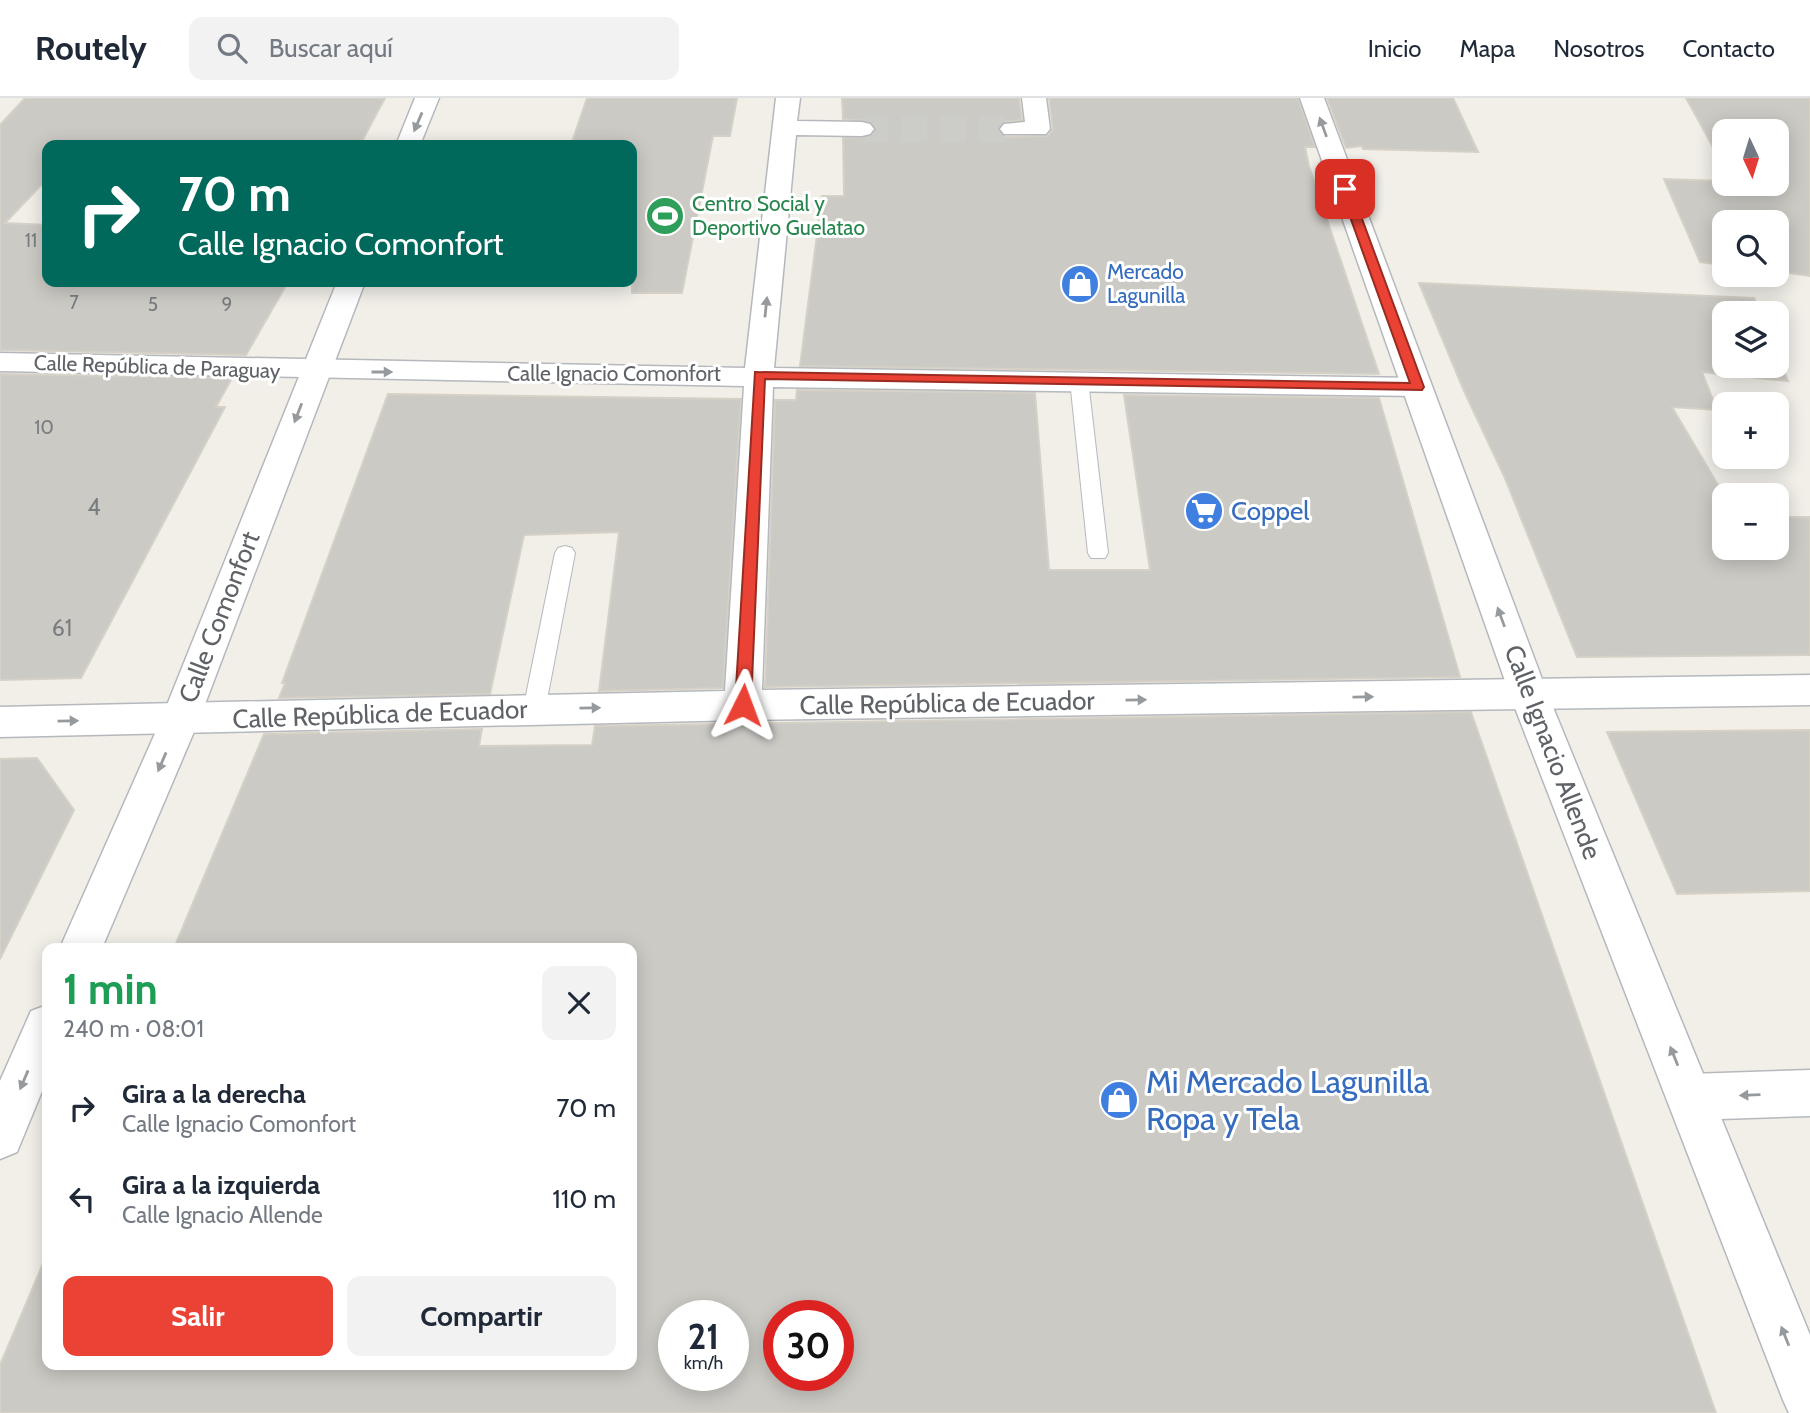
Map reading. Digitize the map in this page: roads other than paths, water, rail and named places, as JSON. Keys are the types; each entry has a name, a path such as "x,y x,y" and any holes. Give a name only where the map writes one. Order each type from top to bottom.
{"street":[{"path":"410,140 427,98"},
{"path":"743,705 759,375 788,98"},
{"path":"1012,129 1038,129 1034,98"},
{"name":"Calle Ignacio Allende","path":"1312,98 1529,695 1810,1400"},
{"path":"786,128 862,129"},
{"name":"Calle Comonfort","path":"83,943 180,719 349,287"},
{"name":"Calle República de Paraguay","path":"0,362 314,372"},
{"name":"Calle Ignacio Comonfort","path":"314,372 759,375 1418,387"},
{"name":"Calle República de Ecuador","path":"0,722 743,705 1810,690"},
{"path":"0,1135 42,1038"},
{"path":"1690,1097 1810,1093"}],"lane":[{"path":"1079,380 1098,553"},
{"path":"534,710 565,553"}],"tunnel":[{"path":"862,129 1012,129"}],"place":[{"name":"Centro Social y Deportivo Guelatao","path":"665,216"},
{"name":"Mercado Lagunilla","path":"1080,284"},
{"name":"Coppel","path":"1204,511"},
{"name":"Mi Mercado Lagunilla Ropa y Tela","path":"1119,1100"}]}
